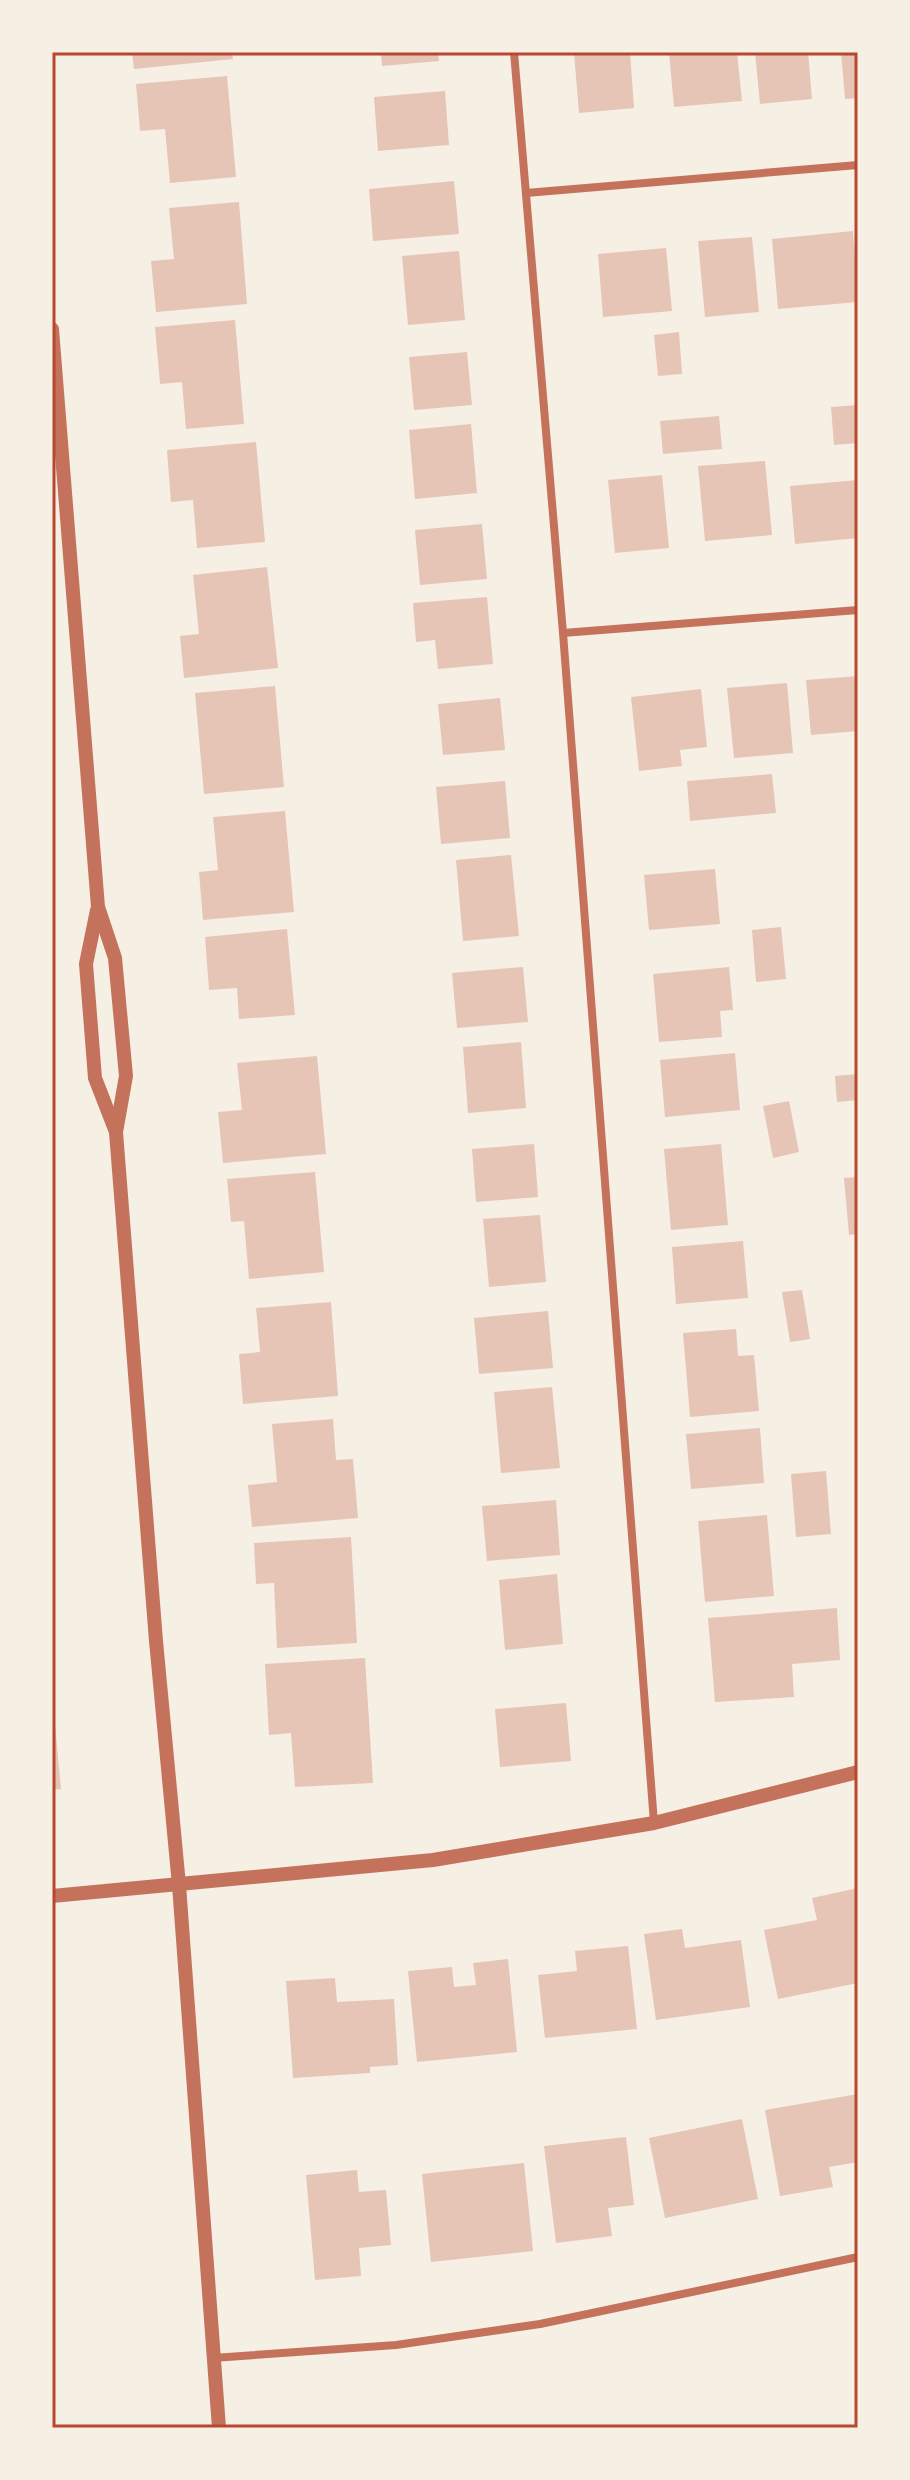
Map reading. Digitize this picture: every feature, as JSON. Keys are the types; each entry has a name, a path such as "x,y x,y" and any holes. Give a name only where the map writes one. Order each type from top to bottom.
{"street":[{"path":"514,52 563,633 654,1823"},
{"path":"526,193 858,165"},
{"path":"52,329 98,907 115,958 126,1076 116,1132 154,1625 179,1885 219,2428"},
{"path":"563,633 858,610"},
{"path":"98,907 86,964 95,1078 116,1132"},
{"path":"52,1896 433,1860 654,1823 858,1772"},
{"path":"213,2358 396,2345 540,2324 858,2257"}],"building":[{"path":"132,52 232,52 233,59 134,69"},
{"path":"381,52 438,52 439,61 382,66"},
{"path":"574,52 630,52 634,108 579,113"},
{"path":"669,52 737,52 742,101 674,107"},
{"path":"755,52 808,52 812,99 760,104"},
{"path":"841,52 858,52 858,98 845,99"},
{"path":"227,76 236,177 170,183 165,129 140,131 136,84"},
{"path":"445,91 449,145 378,151 374,97"},
{"path":"454,181 459,234 373,241 369,189"},
{"path":"239,202 247,304 156,312 151,261 174,259 169,208"},
{"path":"853,231 858,302 778,309 772,239"},
{"path":"752,237 759,312 705,317 698,241"},
{"path":"666,248 672,311 603,317 598,254"},
{"path":"459,251 465,320 408,325 402,256"},
{"path":"235,320 244,424 186,429 182,382 160,384 155,327"},
{"path":"679,332 682,374 658,376 654,335"},
{"path":"467,352 472,405 414,410 409,357"},
{"path":"858,405 858,443 834,445 831,407"},
{"path":"719,416 722,449 663,454 660,421"},
{"path":"471,424 477,493 415,499 409,430"},
{"path":"256,442 265,542 197,548 193,500 171,502 167,450"},
{"path":"765,461 772,535 705,541 698,466"},
{"path":"662,475 669,548 615,553 608,480"},
{"path":"858,480 858,538 795,544 790,486"},
{"path":"482,524 487,579 420,585 415,530"},
{"path":"267,567 278,668 184,678 180,636 199,634 193,575"},
{"path":"487,597 493,664 438,669 435,640 416,642 413,603"},
{"path":"858,676 858,731 811,735 806,680"},
{"path":"787,683 793,753 734,758 727,688"},
{"path":"275,686 284,787 204,794 195,693"},
{"path":"701,689 707,747 680,750 682,766 639,771 631,697"},
{"path":"500,698 505,750 443,755 438,704"},
{"path":"772,774 776,813 690,821 687,781"},
{"path":"505,781 510,838 441,844 436,787"},
{"path":"285,811 294,912 203,920 199,872 218,870 213,817"},
{"path":"511,855 519,936 463,941 456,860"},
{"path":"715,869 720,924 649,930 644,875"},
{"path":"781,927 786,979 756,982 752,930"},
{"path":"287,929 295,1015 239,1019 237,988 209,990 205,937"},
{"path":"523,967 528,1022 457,1028 452,973"},
{"path":"729,967 733,1010 720,1011 722,1037 659,1042 653,974"},
{"path":"521,1042 526,1108 468,1113 463,1047"},
{"path":"735,1053 740,1110 665,1117 660,1060"},
{"path":"317,1056 326,1154 223,1163 218,1112 242,1110 237,1063"},
{"path":"858,1074 858,1100 837,1102 835,1076"},
{"path":"789,1101 799,1152 773,1158 763,1106"},
{"path":"534,1144 538,1197 476,1202 472,1149"},
{"path":"721,1144 728,1225 671,1230 664,1149"},
{"path":"315,1172 324,1272 249,1279 244,1221 231,1222 227,1179"},
{"path":"858,1177 858,1234 849,1235 844,1178"},
{"path":"540,1215 546,1282 489,1287 483,1219"},
{"path":"743,1241 748,1298 676,1304 672,1247"},
{"path":"802,1290 810,1339 790,1342 782,1292"},
{"path":"331,1302 338,1396 243,1404 239,1354 260,1352 256,1308"},
{"path":"548,1311 553,1368 479,1374 474,1318"},
{"path":"736,1329 738,1356 754,1355 759,1411 690,1417 683,1333"},
{"path":"552,1387 560,1468 501,1473 494,1392"},
{"path":"333,1419 336,1460 353,1459 358,1518 252,1527 248,1485 277,1482 272,1424"},
{"path":"760,1428 764,1483 691,1489 686,1434"},
{"path":"826,1471 831,1534 796,1537 791,1474"},
{"path":"556,1500 560,1555 487,1561 482,1506"},
{"path":"767,1515 774,1596 705,1602 698,1521"},
{"path":"351,1537 357,1643 277,1648 274,1583 256,1584 254,1543"},
{"path":"557,1574 563,1644 505,1650 499,1580"},
{"path":"837,1608 840,1660 792,1664 794,1697 715,1702 708,1618"},
{"path":"365,1658 373,1783 295,1787 291,1733 269,1735 265,1664"},
{"path":"566,1703 571,1761 500,1767 495,1709"},
{"path":"52,1714 61,1789 52,1790"},
{"path":"858,1888 858,1983 778,1999 764,1930 817,1920 812,1898"},
{"path":"682,1929 685,1948 741,1940 750,2007 656,2020 644,1934"},
{"path":"628,1946 637,2029 545,2038 538,1975 577,1971 575,1951"},
{"path":"508,1959 517,2052 417,2062 408,1971 452,1967 454,1987 476,1985 473,1963"},
{"path":"335,1978 337,2002 394,1999 398,2065 370,2067 370,2073 293,2078 286,1981"},
{"path":"858,2094 858,2162 829,2167 833,2187 780,2196 765,2110"},
{"path":"742,2119 758,2199 665,2218 649,2138"},
{"path":"626,2137 634,2205 608,2208 612,2236 556,2243 544,2146"},
{"path":"524,2163 533,2251 431,2262 422,2174"},
{"path":"357,2170 359,2192 386,2190 391,2245 359,2248 361,2276 315,2280 306,2175"}]}
